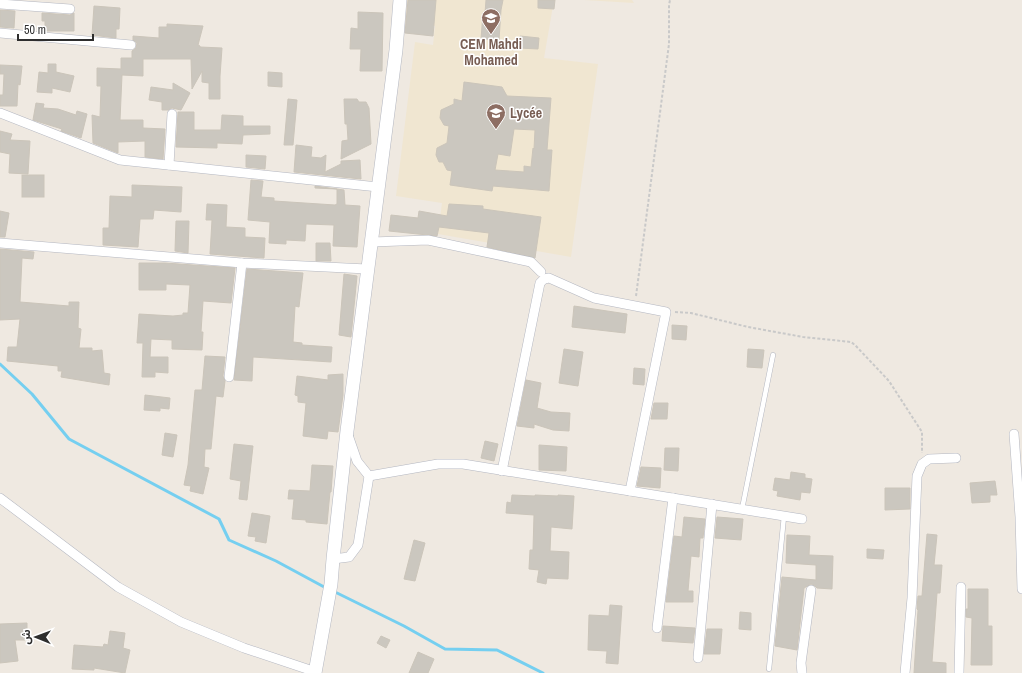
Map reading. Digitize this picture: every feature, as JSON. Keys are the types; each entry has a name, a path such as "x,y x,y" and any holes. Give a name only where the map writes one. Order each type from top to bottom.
{"street":[{"path":"0,498 124,591 181,622 244,648 315,672 330,589 347,431 396,50 400,0"},
{"path":"0,4 70,9"},
{"path":"0,33 131,45"},
{"path":"0,113 120,160 378,187"},
{"path":"169,165 172,114"},
{"path":"372,242 428,240 531,262 541,272"},
{"path":"0,243 242,263 368,269"},
{"path":"229,377 242,263"},
{"path":"502,471 540,283 544,279 549,278 594,298 666,312 630,491"},
{"path":"333,559 349,557 358,546 369,476 356,461 347,431"},
{"path":"1014,434 1020,517 1022,589"},
{"path":"905,673 912,598 916,476 922,464 929,459 956,458"},
{"path":"369,476 438,464 463,464 802,519"},
{"path":"657,628 673,498"},
{"path":"698,658 712,504"},
{"path":"959,673 961,587"},
{"path":"802,673 801,663 811,590"}],"lane":[{"path":"742,509 773,355"},
{"path":"769,670 784,516"}],"path":[{"path":"635,306 669,44 670,0"},
{"path":"666,312 691,313 803,337 851,342 889,381 922,432 922,464"}],"shaded area":[{"name":"Lycée","path":"407,0 554,0 544,58 598,64 571,257 438,234 442,203 396,196 415,42 433,45 435,26 405,23"},
{"path":"584,0 632,0 634,3"}],"building":[{"path":"408,0 436,0 433,36 405,33"},
{"path":"486,0 503,0 499,40 481,39 483,13 485,13"},
{"path":"538,0 555,0 554,9 538,8"},
{"path":"94,6 120,8 119,29 116,29 116,38 92,35"},
{"path":"0,10 15,11 14,28 0,27"},
{"path":"358,12 383,13 382,71 360,71 361,49 350,49 351,28 358,29"},
{"path":"42,13 70,15 74,13 74,31 45,31 45,21 42,21"},
{"path":"167,24 203,26 198,45 200,47 222,48 220,99 209,99 209,83 202,82 202,71 192,89 191,59 143,59 143,76 122,75 120,120 143,120 143,128 165,129 163,159 145,157 145,141 118,142 118,153 93,143 92,115 100,117 101,86 97,86 97,68 121,69 121,58 132,58 132,51 136,48 137,43 133,40 133,36 159,38 159,27 167,27"},
{"path":"520,36 539,38 538,49 519,48"},
{"path":"48,64 56,64 56,72 74,76 70,92 52,88 52,93 37,92 39,72 48,73"},
{"path":"0,65 22,66 20,85 18,84 17,106 0,106 0,95 3,95 4,74 0,74"},
{"path":"268,72 282,73 282,87 268,86"},
{"path":"464,82 502,87 507,96 551,98 547,150 552,150 549,191 493,186 492,191 450,185 452,171 447,170 443,162 439,162 436,155 437,148 447,143 449,126 444,125 440,118 441,110 454,104 454,99 462,101","holes":["514,129 535,130 531,167 524,166 524,172 495,170 498,154 510,156"]},
{"path":"173,83 190,93 181,110 172,108 162,110 162,102 149,100 151,87 173,90"},
{"path":"288,99 297,100 293,145 284,145"},
{"path":"344,99 357,99 359,102 366,102 369,108 371,144 341,159 342,141 348,140 347,124 345,124"},
{"path":"36,103 44,104 43,108 58,109 76,115 77,111 87,114 81,138 61,131 62,129 33,120"},
{"path":"178,112 194,112 194,130 221,130 222,115 243,116 243,126 270,126 270,134 243,135 242,144 217,143 217,148 176,147"},
{"path":"0,131 12,134 10,140 30,141 28,174 9,173 10,154 0,152"},
{"path":"296,145 312,147 311,157 321,158 326,155 325,172 341,164 341,161 360,160 361,179 294,172"},
{"path":"246,155 266,156 265,169 246,167"},
{"path":"22,175 44,175 44,197 22,197"},
{"path":"251,180 263,181 261,197 274,198 274,201 335,205 337,204 337,189 344,190 345,205 360,206 357,247 333,246 334,225 306,224 305,241 286,240 286,244 269,243 270,222 248,220"},
{"path":"132,185 182,187 181,212 154,210 153,219 140,219 138,247 103,245 103,228 109,228 110,196 132,197"},
{"path":"315,186 337,189 315,188"},
{"path":"207,204 227,205 226,227 245,228 245,237 265,238 264,258 210,254 212,220 206,220"},
{"path":"449,204 483,206 483,209 541,217 535,258 487,247 489,233 439,227 437,236 389,231 391,215 418,218 419,211 447,216"},
{"path":"0,211 9,213 5,237 0,237"},
{"path":"176,221 189,221 188,253 175,251"},
{"path":"316,243 330,243 331,261 316,261"},
{"path":"0,249 34,252 33,259 22,258 20,302 69,306 69,302 79,302 78,328 81,329 79,348 92,348 92,351 102,350 104,373 110,374 109,385 61,377 62,371 58,371 58,366 7,361 8,347 17,347 20,319 0,320"},
{"path":"139,263 165,263 235,268 231,303 203,301 201,332 203,332 202,350 172,349 172,340 151,339 150,357 168,357 168,373 155,372 155,377 142,377 143,343 137,343 139,314 173,316 188,313 190,285 166,284 166,290 139,290"},
{"path":"247,269 303,273 299,307 295,306 293,342 302,343 302,345 332,347 331,362 253,357 252,381 234,380"},
{"path":"344,274 357,276 351,337 339,335"},
{"path":"574,306 627,314 625,333 572,327"},
{"path":"672,325 687,326 686,340 672,339"},
{"path":"564,349 583,352 578,386 559,383"},
{"path":"748,349 764,350 762,368 747,367"},
{"path":"205,356 225,357 223,376 225,381 223,397 216,396 211,449 205,449 204,467 209,468 203,494 190,491 191,486 184,485 188,465 195,390 202,390"},
{"path":"634,368 645,369 644,385 633,384"},
{"path":"343,374 343,395 338,432 328,431 327,439 303,436 306,403 298,402 298,396 295,395 297,376 328,380 328,375"},
{"path":"526,380 541,383 537,408 551,412 570,413 569,431 553,430 534,424 534,428 517,426"},
{"path":"145,395 170,398 169,409 160,408 160,411 144,410"},
{"path":"654,403 668,403 667,419 651,419"},
{"path":"165,433 177,435 173,457 162,455"},
{"path":"485,441 498,444 494,461 481,458"},
{"path":"234,444 253,446 247,500 239,499 241,481 230,479"},
{"path":"539,445 567,447 566,471 539,470"},
{"path":"665,448 679,448 678,471 664,470"},
{"path":"312,465 333,466 327,524 292,519 294,499 288,499 289,490 310,491"},
{"path":"641,467 661,468 660,488 637,486"},
{"path":"791,472 805,474 805,478 812,479 810,493 801,492 800,500 777,496 778,491 773,490 775,478 790,480"},
{"path":"995,481 997,495 990,495 990,502 972,503 970,483"},
{"path":"885,488 910,488 910,509 885,510"},
{"path":"512,495 574,496 572,529 551,527 550,551 569,552 568,579 547,578 546,584 537,582 539,570 529,569 530,550 533,550 534,515 506,513 507,502 511,503"},
{"path":"252,513 270,516 266,543 255,541 256,537 248,536"},
{"path":"684,517 705,519 703,538 700,538 699,557 691,556 688,591 693,591 693,602 666,602 674,536 682,537"},
{"path":"717,517 743,519 741,540 715,538"},
{"path":"927,534 937,535 934,565 942,565 940,593 937,593 932,662 946,663 946,673 914,673 918,596 922,596"},
{"path":"787,535 810,536 809,555 833,556 832,589 817,588 811,584 804,588 797,650 775,646 782,577 816,580 816,565 786,563"},
{"path":"414,540 425,543 415,581 404,579"},
{"path":"867,549 884,550 883,559 867,558"},
{"path":"968,589 988,589 988,626 992,626 992,665 971,665 972,618 966,617 966,609 968,609"},
{"path":"610,605 622,606 618,664 606,663 607,651 588,650 589,615 609,616"},
{"path":"740,612 751,613 751,630 739,629"},
{"path":"27,623 27,640 15,640 18,661 0,663 0,624"},
{"path":"663,626 695,628 693,643 662,641"},
{"path":"707,629 722,629 720,654 704,654"},
{"path":"110,631 125,633 123,648 130,650 125,673 94,668 94,670 72,669 74,645 103,647 104,644 108,645"},
{"path":"381,636 390,640 386,648 377,643"},
{"path":"418,652 434,659 428,673 409,673"}],"waterway":[{"path":"0,364 32,394 69,439 219,519 229,540 276,561 326,588"},
{"path":"333,591 404,626 445,649 497,650 543,673"}],"place":[{"name":"CEM Mahdi Mohamed","path":"491,35"},
{"name":"Lycée","path":"496,130"}]}
